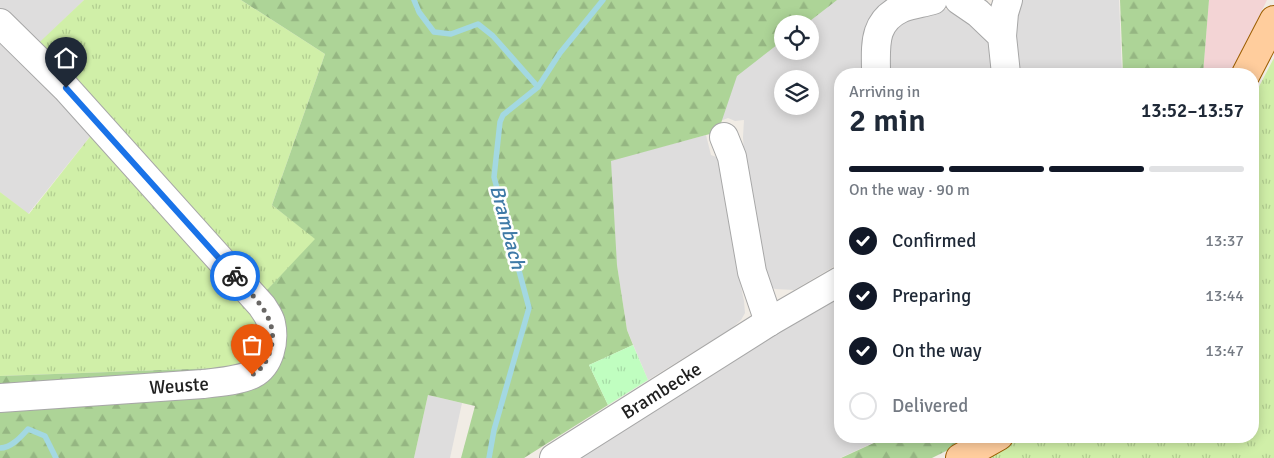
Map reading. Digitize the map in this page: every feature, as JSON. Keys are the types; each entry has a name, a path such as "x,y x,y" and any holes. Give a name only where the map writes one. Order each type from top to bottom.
{"main road":[{"path":"1249,68 1274,20"},
{"path":"960,458 987,443"}],"street":[{"path":"876,68 876,45 880,27 892,14 903,8 933,0"},
{"path":"959,0 978,13 1002,36"},
{"path":"1005,68 1002,36 1004,14 1008,0"},
{"name":"Weuste","path":"0,23 66,88 262,306 271,322 272,347 268,359 261,369 252,375 227,381 0,398"},
{"path":"724,137 732,157 752,272 769,322"},
{"name":"Brambecke","path":"554,458 769,322 834,284"}],"shaded area":[{"path":"0,0 84,0 26,56 96,129 28,214 0,192"},
{"path":"822,0 895,0 867,68 834,68 834,267 794,290 775,289 767,285 745,174 744,120 735,121 728,118 715,123 730,76 774,35 774,60 819,60 819,15 800,15"},
{"path":"1023,0 1119,0 1122,68 1017,68 1013,24 1017,6"},
{"path":"1209,0 1267,0 1234,68 1203,68"},
{"path":"945,9 966,15 982,31 990,47 992,68 884,68 885,55 894,25 923,12"},
{"path":"706,135 711,155 719,158 745,313 741,320 732,328 648,380 627,330 617,265 596,164"},
{"path":"834,294 834,443 873,443 840,458 571,458"},
{"path":"428,395 462,403 450,458 414,458"}],"green space":[{"path":"84,0 241,0 325,54 272,205 316,239 251,307 261,344 246,367 0,376 0,192 29,214 96,129 25,56"},
{"path":"241,0 837,0 818,15 774,15 774,47 737,76 718,132 611,161 617,265 627,330 633,345 589,365 608,405 524,458 461,458 475,406 428,395 414,458 0,458 0,376 246,367 261,344 251,307 315,239 272,205 325,54"},
{"path":"1120,0 1209,0 1203,68 1123,68"},
{"path":"1274,58 1274,458 981,458 1005,443 1259,443 1259,87"},
{"path":"633,345 648,380 608,405 589,365"},
{"path":"874,443 962,443 932,458 841,458"}],"waterway":[{"path":"414,0 419,12 434,32 451,34 478,24 493,36 538,87"},
{"name":"Brambach","path":"489,458 494,430 529,308 494,177 500,122 503,115 538,87 560,53 603,0"},
{"path":"0,448 12,444 28,429 45,436 56,458"}],"way so far":[{"path":"235,276 262,306 271,322 272,347 268,359 261,369 252,375"}],"route":[{"path":"66,88 235,276"}]}
